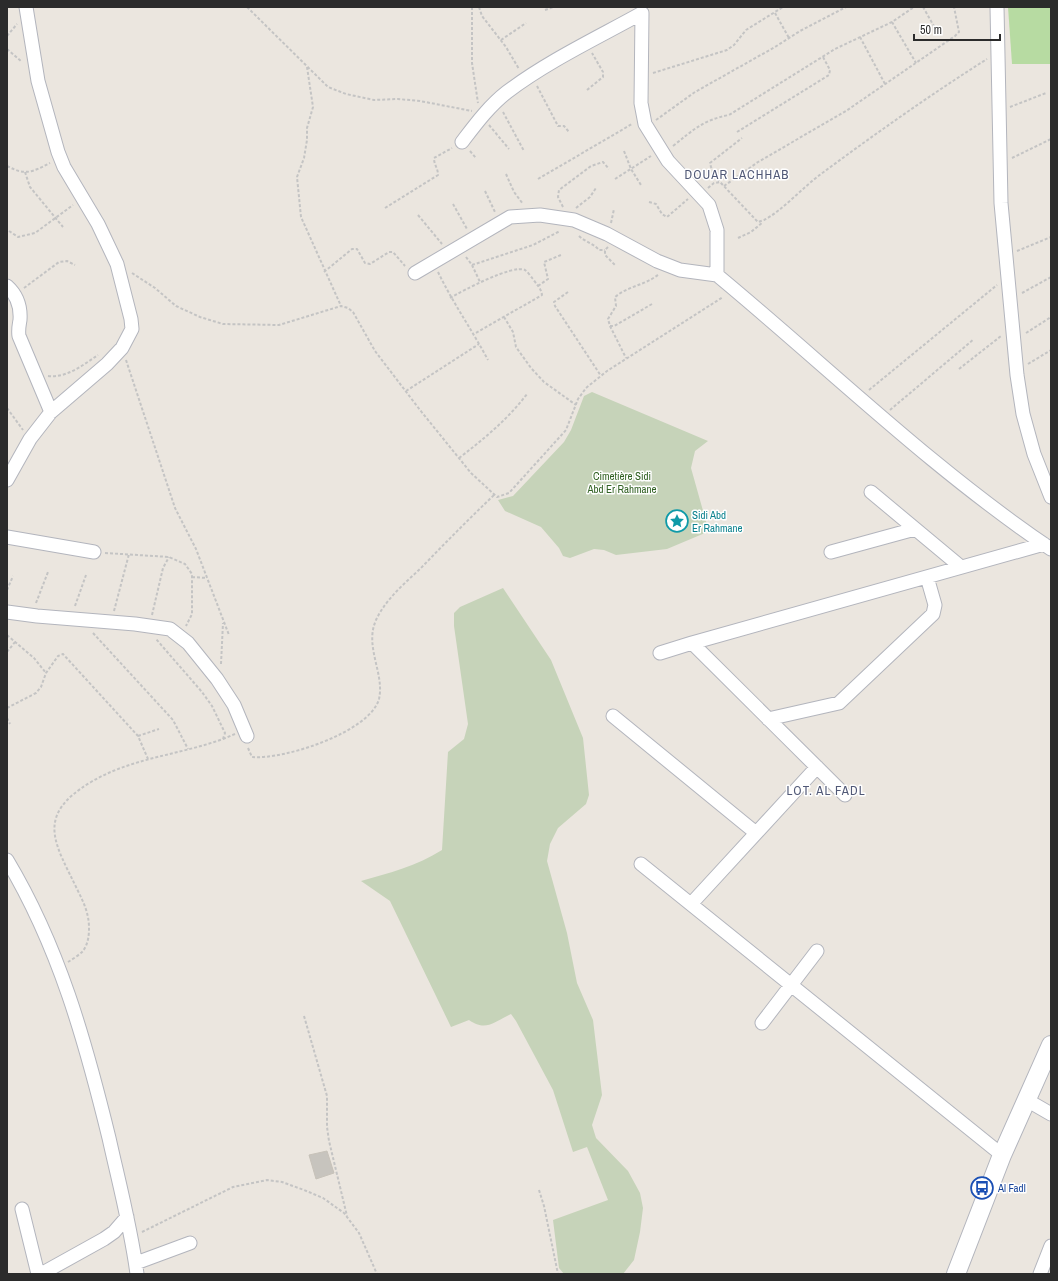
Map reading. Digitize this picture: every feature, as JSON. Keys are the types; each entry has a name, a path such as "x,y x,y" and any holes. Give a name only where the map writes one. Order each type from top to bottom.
{"street":[{"path":"7,480 30,439 51,412 107,364 122,348 130,335 132,324 118,264 98,224 64,168 60,157 46,113 38,81 26,7"},
{"path":"997,7 1001,203 1017,371 1023,414 1034,454 1051,497"},
{"path":"462,142 483,116 507,92 642,13 641,103 645,122 661,152 709,205 717,230 717,275"},
{"path":"415,273 500,222 510,217 531,215 557,216 574,221 620,241 670,266 700,274 717,275 882,418 958,481 1048,546"},
{"path":"11,290 20,308 18,331 51,412"},
{"path":"871,492 961,567"},
{"path":"832,552 915,529"},
{"path":"7,537 94,552"},
{"path":"660,653 961,567 1048,546"},
{"path":"768,719 839,703 933,614 935,605 926,577"},
{"path":"7,612 32,616 146,625 170,629 182,638 217,679 234,705 247,736"},
{"path":"692,643 846,795"},
{"path":"613,716 756,833"},
{"path":"691,904 817,768"},
{"path":"7,860 61,969 82,1032 132,1237 136,1269 190,1244"},
{"path":"641,864 1002,1155"},
{"path":"762,1023 817,951"},
{"path":"956,1274 1025,1099 1051,1045"},
{"path":"1025,1099 1051,1114"},
{"path":"22,1209 40,1274 104,1239 114,1232 127,1218"},
{"path":"1040,1274 1051,1246"}],"path":[{"path":"247,7 328,87 346,94 374,100 398,99 440,104 483,116"},
{"path":"472,7 472,63 477,101 483,116 509,149"},
{"path":"479,7 482,16 529,78 558,126 564,126 569,132"},
{"path":"545,10 553,7"},
{"path":"642,76 727,50 734,45 746,30 783,7"},
{"path":"538,179 645,122 789,38 846,7"},
{"path":"615,179 661,152 699,126 715,117 729,115 823,57 892,22 914,7"},
{"path":"923,7 935,28"},
{"path":"724,186 758,162 846,111 959,32 954,7"},
{"path":"774,13 789,38"},
{"path":"892,22 916,63"},
{"path":"501,40 526,23"},
{"path":"860,37 885,84"},
{"path":"587,44 603,72 603,77 587,90"},
{"path":"738,238 751,232 813,180 871,137 934,93 998,52"},
{"path":"737,132 829,75 830,70 823,57"},
{"path":"307,67 313,107 307,128 304,158 297,177 301,217 324,272 341,306"},
{"path":"1000,110 1046,93"},
{"path":"497,102 524,151"},
{"path":"742,138 710,163 711,167 720,182 758,222 767,219"},
{"path":"1001,164 1051,139"},
{"path":"385,208 438,175 438,169 434,164 434,158 462,142"},
{"path":"624,151 631,169 641,185"},
{"path":"7,166 19,172 33,172 60,157"},
{"path":"574,221 558,197 559,190 591,166 603,162 609,169"},
{"path":"25,172 30,187 63,227"},
{"path":"506,174 514,192 531,215"},
{"path":"649,202 656,204 662,214 667,217 714,183 720,182"},
{"path":"472,265 533,245 574,221 577,206 590,197 596,188"},
{"path":"485,191 500,222"},
{"path":"9,231 18,237 35,233 82,198"},
{"path":"453,204 472,239"},
{"path":"418,215 441,241 445,255"},
{"path":"579,236 585,242 593,243 599,250 604,250 620,241"},
{"path":"1006,254 1026,249 1051,237"},
{"path":"460,246 472,265 480,282"},
{"path":"324,272 352,249 357,249 365,263 370,264 389,252 393,252 411,273 415,273"},
{"path":"604,250 605,255 616,266"},
{"path":"538,286 548,279 544,262 561,255"},
{"path":"11,290 59,262 67,261 75,265"},
{"path":"434,262 450,298 474,334 488,360"},
{"path":"118,264 156,288 176,306 200,318 224,324 279,325 341,306 348,308 353,312 375,351 406,391 471,473 497,497 509,493 552,448 566,430 578,399 586,388 626,358 734,290"},
{"path":"626,358 608,320 616,306 615,297 623,290 654,278 670,266"},
{"path":"450,298 480,282 509,271 521,269 525,270 541,290 542,295 474,334"},
{"path":"860,398 1008,274"},
{"path":"1010,299 1051,277"},
{"path":"568,292 554,302 555,306 601,376"},
{"path":"610,326 614,326 652,304"},
{"path":"504,316 513,332 516,347 531,368 544,382 576,405"},
{"path":"1014,343 1031,328 1051,317"},
{"path":"959,368 1013,327"},
{"path":"882,418 905,396 974,339"},
{"path":"406,391 479,343"},
{"path":"122,348 174,508 196,549 229,635"},
{"path":"1017,371 1051,350"},
{"path":"35,374 59,377 82,366 100,353"},
{"path":"459,458 485,438 518,406 527,394"},
{"path":"7,408 30,439"},
{"path":"247,736 248,747 252,757 261,758 303,750 329,740 369,715 379,699 379,680 373,655 373,633 376,618 393,595 494,495"},
{"path":"94,552 169,557 186,564 192,577 192,614 182,638"},
{"path":"112,622 129,554"},
{"path":"61,969 83,951 89,940 89,922 86,908 56,843 54,826 55,816 67,799 90,782 109,772 148,759 223,739 225,733 212,706 202,692 146,625 163,568 169,557"},
{"path":"32,616 48,572"},
{"path":"86,575 75,619 173,720 188,749"},
{"path":"7,590 13,576"},
{"path":"192,577 207,578"},
{"path":"217,679 223,650 224,621"},
{"path":"7,635 34,658 46,673"},
{"path":"7,652 15,642"},
{"path":"7,708 36,693 41,687 46,673 58,656 63,654 138,736 148,759"},
{"path":"7,718 10,724"},
{"path":"138,736 159,730"},
{"path":"304,1016 327,1096 329,1141 347,1217"},
{"path":"132,1237 233,1187 267,1180 304,1190 323,1198 344,1213 359,1233 378,1274"},
{"path":"539,1190 544,1206 558,1274"}],"green space":[{"path":"1008,7 1051,7 1051,64 1012,64"},
{"name":"Cimetière Sidi Abd Er Rahmane","path":"592,392 708,441 695,451 691,468 707,525 705,533 667,549 616,555 604,550 594,549 570,558 563,556 559,548 541,527 505,511 498,500 513,496 564,442 571,430 584,396"},
{"path":"503,588 551,660 583,738 589,795 586,804 558,828 550,844 547,861 567,933 577,983 593,1020 602,1095 592,1125 596,1138 628,1171 640,1193 643,1208 634,1260 623,1274 564,1274 559,1268 553,1220 608,1200 587,1147 573,1152 553,1090 516,1021 511,1014 495,1023 480,1025 469,1020 451,1027 390,901 361,881 413,865 442,850 448,752 464,739 468,724 454,626 454,613 460,607"}],"building":[{"path":"327,1151 334,1173 316,1179 309,1155"}],"place":[{"name":"Sidi Abd Er Rahmane","path":"677,521"},
{"name":"Al Fadl","path":"982,1188"}],"district":[{"name":"DOUAR LACHHAB","path":"737,174"},
{"name":"LOT. AL FADL","path":"826,790"}]}
